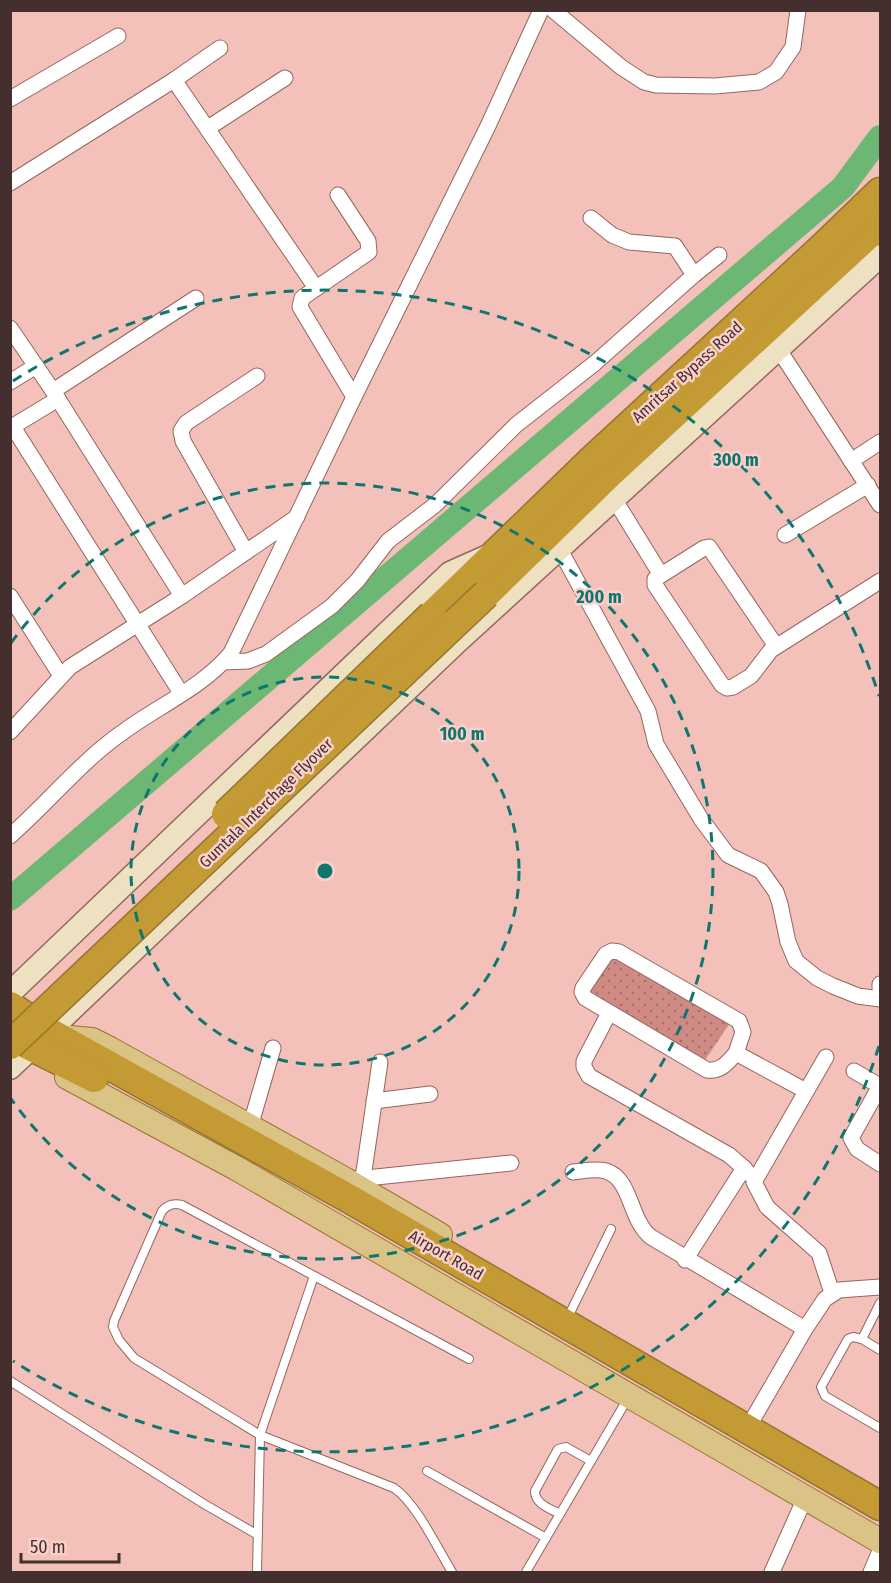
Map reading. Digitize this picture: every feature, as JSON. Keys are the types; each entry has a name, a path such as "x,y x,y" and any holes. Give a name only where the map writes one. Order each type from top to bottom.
{"highway":[{"name":"Amritsar Bypass Road","path":"516,562 876,220"},
{"name":"Gumtala Interchage Flyover","path":"35,1042 516,562"},
{"name":"Gumtala Interchage Flyover","path":"10,1021 432,615 516,562"},
{"name":"Airport Road","path":"10,1006 35,1042 184,1122 338,1209 880,1526"},
{"name":"Airport Road","path":"35,1042 348,1198 880,1506"}],"main road":[{"path":"35,1042 80,1038 92,1040 250,1126 354,1179 571,1311 880,1491"},
{"path":"35,1042 66,1077 236,1168 880,1540"}],"street":[{"path":"10,836 94,755 122,732 209,675 224,662 238,643 354,397 441,224 541,10"},
{"path":"553,10 621,67 644,82 656,85 715,86 759,82 776,72 793,47 798,10"},
{"path":"13,93 118,36"},
{"path":"10,183 174,80 220,48"},
{"path":"208,128 285,78"},
{"path":"174,80 316,288"},
{"path":"338,195 368,241 369,252 302,298 300,302 301,310 354,397"},
{"path":"591,218 612,235 629,242 675,246 694,275"},
{"path":"10,993 450,573 516,562 559,548 779,350 876,220"},
{"path":"224,662 242,663 266,654 332,606 357,581 388,541 435,506 516,425 595,363 719,255"},
{"path":"181,693 12,427 196,298"},
{"path":"10,328 182,596"},
{"path":"779,350 880,505"},
{"path":"10,382 36,366"},
{"path":"246,552 183,441 181,431 186,423 257,376"},
{"path":"851,461 880,442"},
{"path":"785,535 868,485"},
{"path":"613,497 661,575"},
{"path":"10,732 61,676 82,659 182,596 297,517"},
{"path":"776,646 710,547 704,548 655,579 655,585 724,687 733,687 752,676 764,658 776,646 880,581"},
{"path":"559,548 648,711 656,744 701,819 728,855 761,871 776,892 788,942 796,960 816,978 833,986 858,996 880,999"},
{"path":"10,1068 458,640 516,562"},
{"path":"10,596 61,676"},
{"path":"615,951 739,1021 743,1032 736,1053 721,1067 712,1071 707,1070 609,1013 585,998 582,992 606,954 615,951"},
{"path":"609,1013 584,1061 584,1067 589,1076 729,1155 744,1168 767,1208 819,1253 832,1293"},
{"path":"250,1126 273,1048"},
{"path":"736,1053 806,1091"},
{"path":"754,1182 826,1057"},
{"path":"380,1062 374,1101 354,1179 512,1163"},
{"path":"854,1071 880,1086 851,1138 857,1149 880,1164"},
{"path":"374,1101 430,1094"},
{"path":"686,1260 744,1168"},
{"path":"573,1172 597,1170 614,1175 626,1189 639,1225 644,1232 686,1260 805,1329"},
{"path":"754,1417 818,1307 832,1293 848,1289 880,1287"},
{"path":"772,1572 805,1498"},
{"path":"871,1572 880,1551"}],"lane":[{"path":"452,1572 411,1504 401,1493 394,1488 260,1435 134,1358 119,1340 113,1327 162,1211 170,1204 182,1206 469,1359"},
{"path":"571,1311 612,1229"},
{"path":"257,1572 260,1435 314,1276"},
{"path":"862,1340 880,1303"},
{"path":"880,1350 862,1340 853,1337 848,1339 821,1387 825,1396 880,1428"},
{"path":"10,1381 258,1535"},
{"path":"526,1572 629,1396"},
{"path":"560,1514 539,1502 535,1496 535,1491 558,1449 566,1447 591,1461"},
{"path":"427,1471 546,1538"}],"shaded area":[{"path":"610,951 732,1020 705,1060 582,991"}],"waterway":[{"path":"10,899 843,187 880,137"}]}
